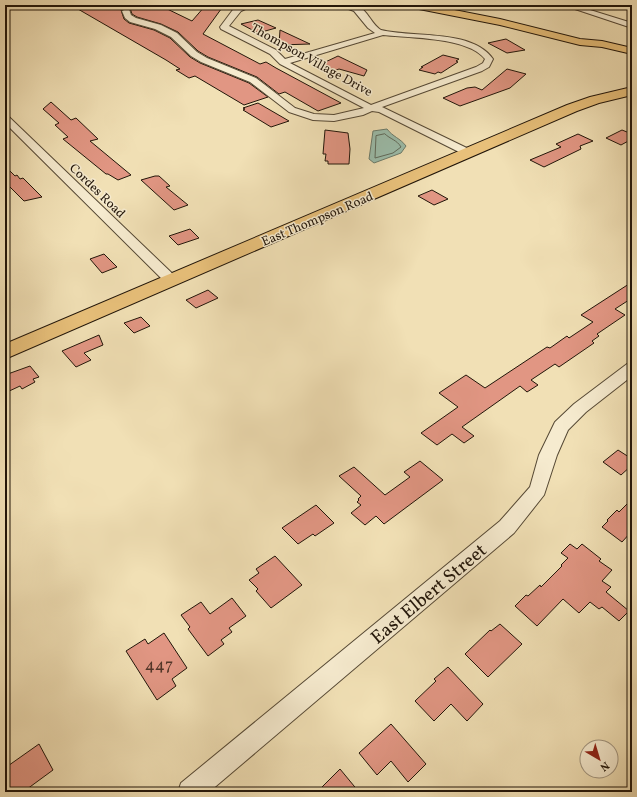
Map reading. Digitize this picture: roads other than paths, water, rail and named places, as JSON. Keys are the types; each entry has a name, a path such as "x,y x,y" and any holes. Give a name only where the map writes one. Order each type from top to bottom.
{"main road":[{"path":"414,5 500,22 580,42 592,47 632,56"},
{"path":"580,42 602,44 632,51"},
{"name":"East Thompson Road","path":"5,352 166,276 456,152 580,95 632,83"},
{"name":"East Thompson Road","path":"456,152 582,104 632,91"},
{"name":"East Thompson Road","path":"5,336 166,276"}],"street":[{"path":"126,11 128,16 133,20 158,27 174,35 204,60 256,82 267,89 280,102 298,113 313,117 332,118 360,113 383,102 479,70 486,65 489,60 488,56 482,50 472,46 430,38 383,33 371,28 358,9 342,5"},
{"path":"567,5 632,26"},
{"name":"Thompson Village Drive","path":"248,6 238,9 224,27 273,52 283,62 371,108 372,113 456,152"},
{"path":"283,62 383,33"},
{"name":"Cordes Road","path":"5,118 166,276"},
{"name":"East Elbert Street","path":"190,792 507,527 538,490 548,455 561,426 580,408 632,368"}],"water":[{"path":"387,129 406,146 401,153 374,163 369,159 373,131"}]}
